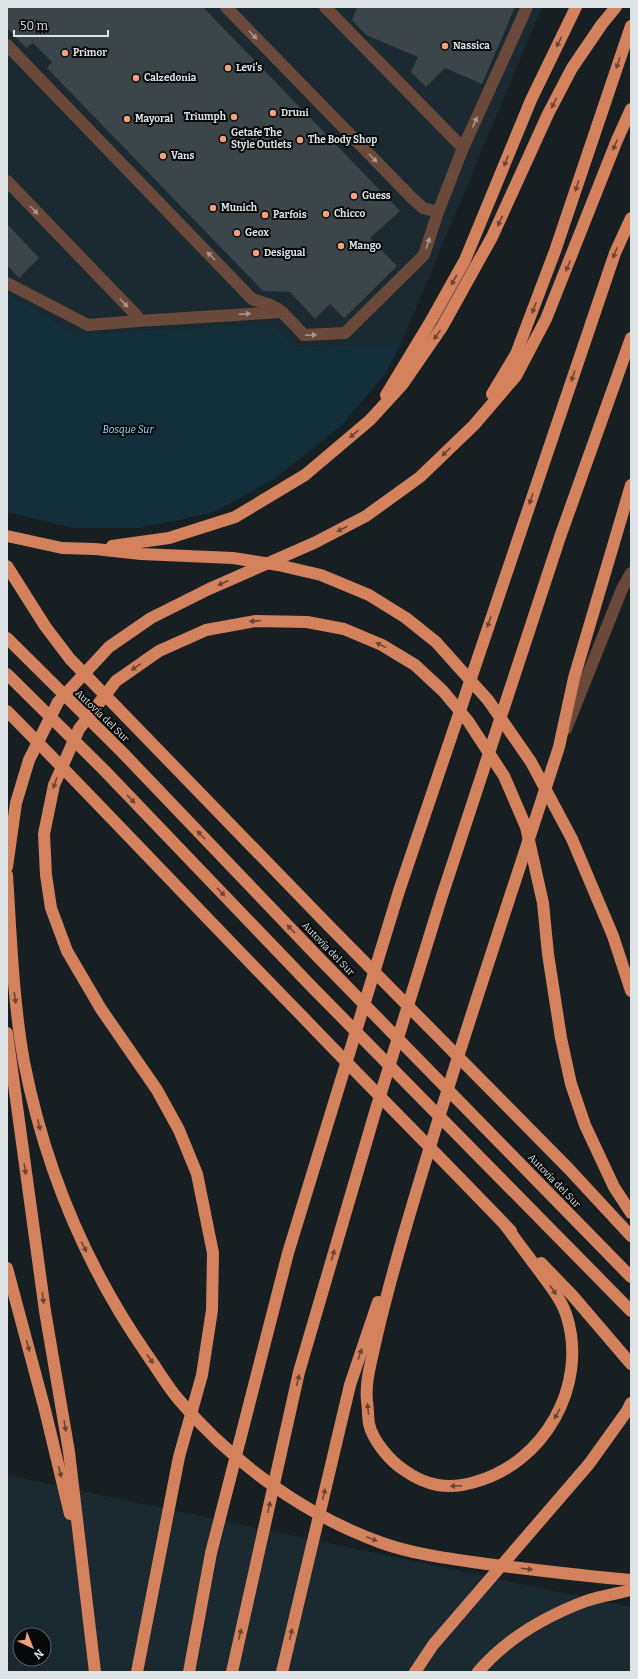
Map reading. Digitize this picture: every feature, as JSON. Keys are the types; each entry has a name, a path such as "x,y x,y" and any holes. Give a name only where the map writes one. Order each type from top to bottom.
{"highway":[{"path":"370,420 432,319 465,260 531,100 576,7"},
{"path":"95,549 169,538 235,516 305,475 370,420 402,385 442,327 492,237 548,114 572,68 602,24 616,7"},
{"path":"474,425 516,354 555,251 631,26"},
{"path":"7,867 16,803 29,760 58,702 109,647 151,618 209,589 314,543 366,516 420,477 474,425 516,376 546,319 617,140 631,109"},
{"path":"189,1672 210,1552 288,1253 334,1099 416,838 615,253 631,218"},
{"path":"232,1672 299,1372 376,1109 441,899 557,544 631,338"},
{"path":"282,1672 350,1385 423,1167 559,747 574,678 631,486"},
{"path":"7,536 62,548 95,549 141,554 233,558 278,565 321,575 369,595 406,618 436,642 493,706 531,762 572,839 613,936 631,991"},
{"path":"7,566 45,626 70,659 328,925 568,1168 631,1236"},
{"path":"137,1672 179,1457 202,1375 212,1310 213,1253 197,1174 180,1130 157,1090 101,1010 67,951 51,908 46,875 44,834 54,785 79,728 116,681 159,651 206,630 256,621 307,622 344,629 382,645 415,665 443,691 468,721 504,776 526,827 543,903 548,954 560,1030 571,1084 588,1132 614,1187 631,1213"},
{"name":"Autovía del Sur","path":"7,638 122,752 318,957 631,1277"},
{"path":"11,678 104,770 313,988 631,1311"},
{"path":"7,711 572,1295 631,1364"},
{"path":"7,875 14,985 24,1061 40,1131 54,1174 78,1234 102,1282 129,1328 177,1398 212,1435 252,1470 292,1499 336,1524 383,1544 428,1556 552,1573 631,1580"},
{"path":"7,1033 45,1311 69,1452 95,1672"},
{"path":"423,1167 385,1298 366,1388 370,1427 384,1453 400,1468 419,1480 443,1486 465,1485 490,1478 520,1460 536,1446 547,1431 560,1408 569,1384 573,1360 567,1316 556,1294 505,1225"},
{"path":"7,1268 45,1410 83,1570"},
{"path":"415,1672 433,1645 589,1464 629,1407"},
{"path":"478,1672 487,1662 534,1625 587,1601 631,1590"}],"lane":[{"path":"226,7 412,198 423,208 438,212"},
{"path":"325,7 463,148"},
{"path":"7,45 252,299 264,304 275,306 304,335 345,333 424,256 438,212 463,148 527,7"},
{"path":"7,182 137,316 138,321"},
{"path":"7,282 88,325 282,312"},
{"path":"559,747 622,589 631,573"}],"shaded area":[{"path":"7,7 542,7 401,344 298,347 271,324 77,334 7,293"},
{"path":"7,1475 631,1607 631,1672 7,1672"}],"green space":[{"name":"Bosque Sur","path":"7,293 77,334 271,324 298,347 401,344 385,374 341,426 273,480 212,513 139,528 74,528 7,512"}],"building":[{"name":"Getafe The Style Outlets","path":"7,7 203,7 400,211 370,238 397,266 344,318 330,304 315,319 290,292 263,291 47,68 52,62 33,43 26,48 7,28"},
{"name":"Nassica","path":"357,7 515,7 482,84 445,68 426,87 411,72 418,57 366,35 352,20"},
{"path":"7,224 39,258 19,278 7,265"}],"place":[{"name":"Nassica","path":"445,46"},
{"name":"Primor","path":"65,53"},
{"name":"Levi's","path":"228,68"},
{"name":"Calzedonia","path":"136,78"},
{"name":"Druni","path":"273,113"},
{"name":"Triumph","path":"234,117"},
{"name":"Mayoral","path":"127,119"},
{"name":"Getafe The Style Outlets","path":"223,139"},
{"name":"The Body Shop","path":"300,140"},
{"name":"Vans","path":"163,156"},
{"name":"Guess","path":"354,196"},
{"name":"Munich","path":"213,208"},
{"name":"Chicco","path":"326,214"},
{"name":"Parfois","path":"265,215"},
{"name":"Geox","path":"237,233"},
{"name":"Mango","path":"341,246"},
{"name":"Desigual","path":"256,253"}]}
